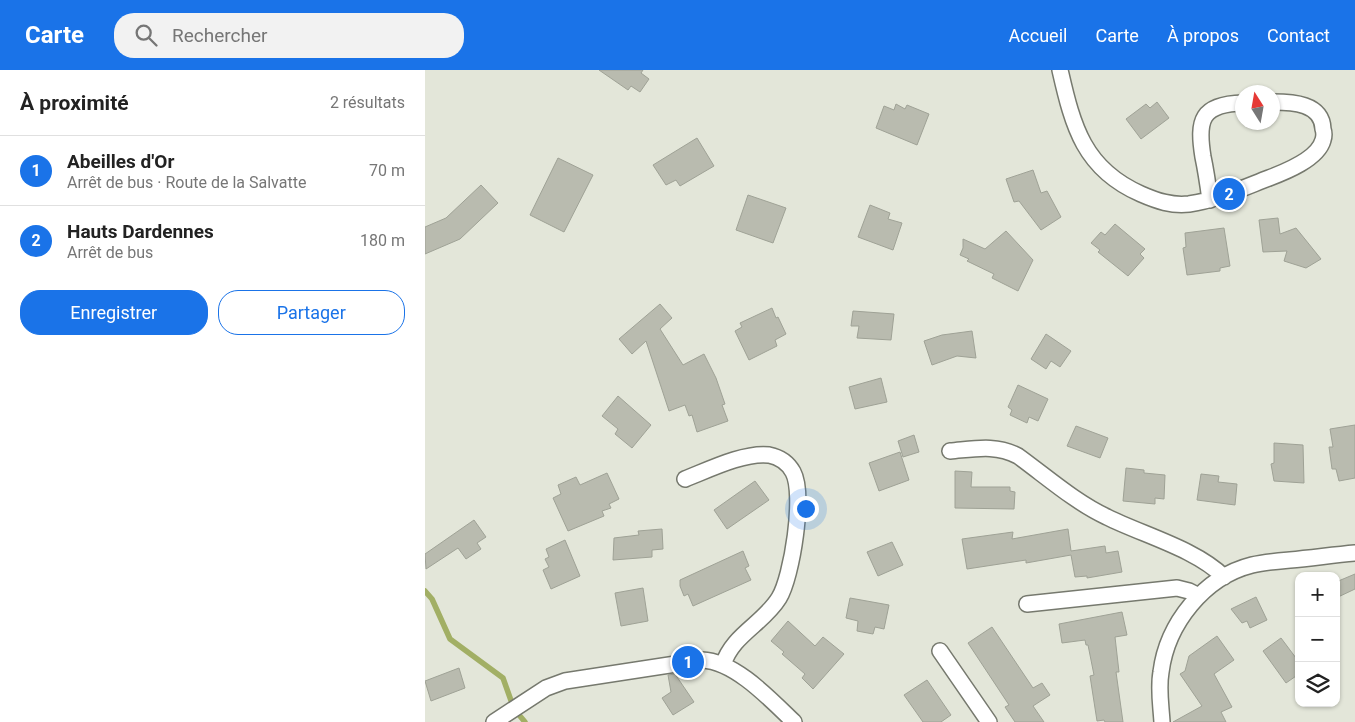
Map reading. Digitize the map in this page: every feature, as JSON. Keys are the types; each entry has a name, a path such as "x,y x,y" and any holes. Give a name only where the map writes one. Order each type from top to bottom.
{"street":[{"path":"1061,70 1071,113 1079,134 1087,150 1102,170 1125,186 1166,203 1189,204 1210,200 1281,173 1310,158 1319,149 1323,140 1323,124 1320,117 1303,104 1280,102"},
{"path":"1210,200 1200,137 1202,120 1209,112 1235,103"},
{"path":"951,451 990,448 1007,450 1086,506 1106,517 1194,556 1215,568 1224,577"},
{"path":"685,479 727,463 769,455 783,460 793,472 796,480 798,518 790,563 779,597 760,620 733,643 723,664"},
{"path":"1162,722 1159,690 1164,656 1177,623 1199,596 1224,577 1253,564 1355,553"},
{"path":"1027,604 1177,588 1183,588 1199,596"},
{"path":"940,651 989,722"},
{"path":"494,722 546,688 565,681 702,660 723,664 740,675 794,722"}],"building":[{"path":"599,70 643,70 641,73 649,79 640,92 631,86 628,90"},
{"path":"1157,102 1169,118 1141,139 1126,119 1146,104 1150,108"},
{"path":"896,104 905,109 907,105 929,114 917,145 876,128 884,106 894,110"},
{"path":"697,138 714,166 680,186 676,180 666,185 653,165"},
{"path":"558,158 593,175 564,232 530,215"},
{"path":"1033,170 1041,193 1047,191 1061,217 1041,230 1019,201 1014,202 1006,179"},
{"path":"481,185 498,203 460,239 425,254 425,227 446,218"},
{"path":"748,195 786,208 773,243 736,230"},
{"path":"870,205 890,213 888,219 902,223 893,250 858,237"},
{"path":"1278,218 1280,234 1296,228 1321,259 1306,268 1284,261 1287,251 1263,252 1259,220"},
{"path":"1115,224 1145,249 1140,254 1144,258 1128,276 1098,252 1100,250 1091,243 1101,232 1105,235"},
{"path":"1224,228 1230,266 1220,268 1220,271 1187,275 1183,248 1186,247 1185,233"},
{"path":"1006,231 1033,260 1018,291 992,278 994,274 967,261 969,259 960,255 963,248 963,239 985,249"},
{"path":"660,304 672,318 660,329 683,365 704,354 716,378 725,404 722,405 728,421 697,432 692,415 689,416 685,405 669,411 646,341 632,354 619,339"},
{"path":"772,308 786,334 775,340 777,346 749,360 735,331 742,327 740,323"},
{"path":"853,311 894,314 891,340 857,338 859,326 851,326"},
{"path":"972,331 976,358 957,356 932,365 924,341 942,335"},
{"path":"1046,334 1071,351 1060,367 1051,361 1046,369 1031,359"},
{"path":"881,378 887,402 855,409 849,387"},
{"path":"1018,385 1048,399 1038,421 1029,417 1027,423 1010,415 1012,410 1008,407"},
{"path":"618,396 651,425 632,448 615,434 618,429 602,416"},
{"path":"1355,425 1355,478 1339,481 1336,469 1332,469 1329,447 1333,447 1330,429"},
{"path":"1076,426 1108,438 1100,458 1067,446"},
{"path":"914,435 919,452 903,457 898,441"},
{"path":"1274,443 1303,445 1304,483 1274,481 1271,464 1274,463"},
{"path":"900,452 909,480 879,491 869,463"},
{"path":"1126,468 1144,470 1144,473 1165,475 1164,499 1155,498 1155,504 1123,501"},
{"path":"955,471 972,472 971,487 1010,487 1010,491 1015,492 1014,509 955,508"},
{"path":"607,473 619,499 609,504 611,508 602,511 604,516 568,531 553,498 561,494 558,485 576,477 580,485"},
{"path":"1201,474 1219,476 1218,482 1237,484 1235,505 1197,500"},
{"path":"755,481 769,500 727,529 714,510"},
{"path":"474,520 486,537 477,543 481,549 466,559 458,548 426,569 425,554"},
{"path":"662,529 663,549 652,550 652,557 613,560 614,538 639,535 638,531"},
{"path":"1068,529 1071,551 1105,546 1106,553 1118,551 1122,572 1087,578 1087,576 1075,577 1071,555 1026,563 1026,560 967,569 962,539 1013,532 1012,539"},
{"path":"565,540 580,576 551,589 543,570 549,567 545,559 549,557 546,549"},
{"path":"892,542 903,565 878,576 867,552"},
{"path":"743,551 749,566 745,568 751,580 693,606 688,594 684,596 680,580"},
{"path":"1355,574 1355,589 1340,596 1340,580"},
{"path":"643,588 648,621 621,626 615,593"},
{"path":"1256,597 1267,620 1250,628 1247,621 1242,623 1231,609"},
{"path":"850,598 889,605 884,629 875,627 873,634 857,631 858,621 846,618"},
{"path":"1122,612 1127,635 1115,637 1119,672 1116,672 1123,722 1097,721 1090,676 1094,675 1088,645 1086,645 1085,640 1062,643 1059,624"},
{"path":"788,621 815,646 823,637 844,654 813,689 802,678 805,674 782,654 784,652 771,641"},
{"path":"992,627 1033,688 1042,683 1050,695 1033,706 1044,722 1015,722 1005,707 1009,705 968,643"},
{"path":"1217,636 1234,660 1214,674 1232,707 1221,712 1226,722 1173,722 1202,706 1180,674 1185,671 1189,656"},
{"path":"1281,638 1295,657 1295,677 1286,683 1263,651"},
{"path":"459,668 465,688 431,701 425,681"},
{"path":"675,674 694,702 673,715 662,698 671,692 668,675"},
{"path":"927,680 951,715 941,722 923,722 904,695"}],"waterway":[{"path":"425,591 432,599 450,639 503,678 514,709 525,722"}],"place":[{"name":"Hauts Dardennes","path":"1229,194"},
{"name":"Abeilles d'Or","path":"688,662"}]}
